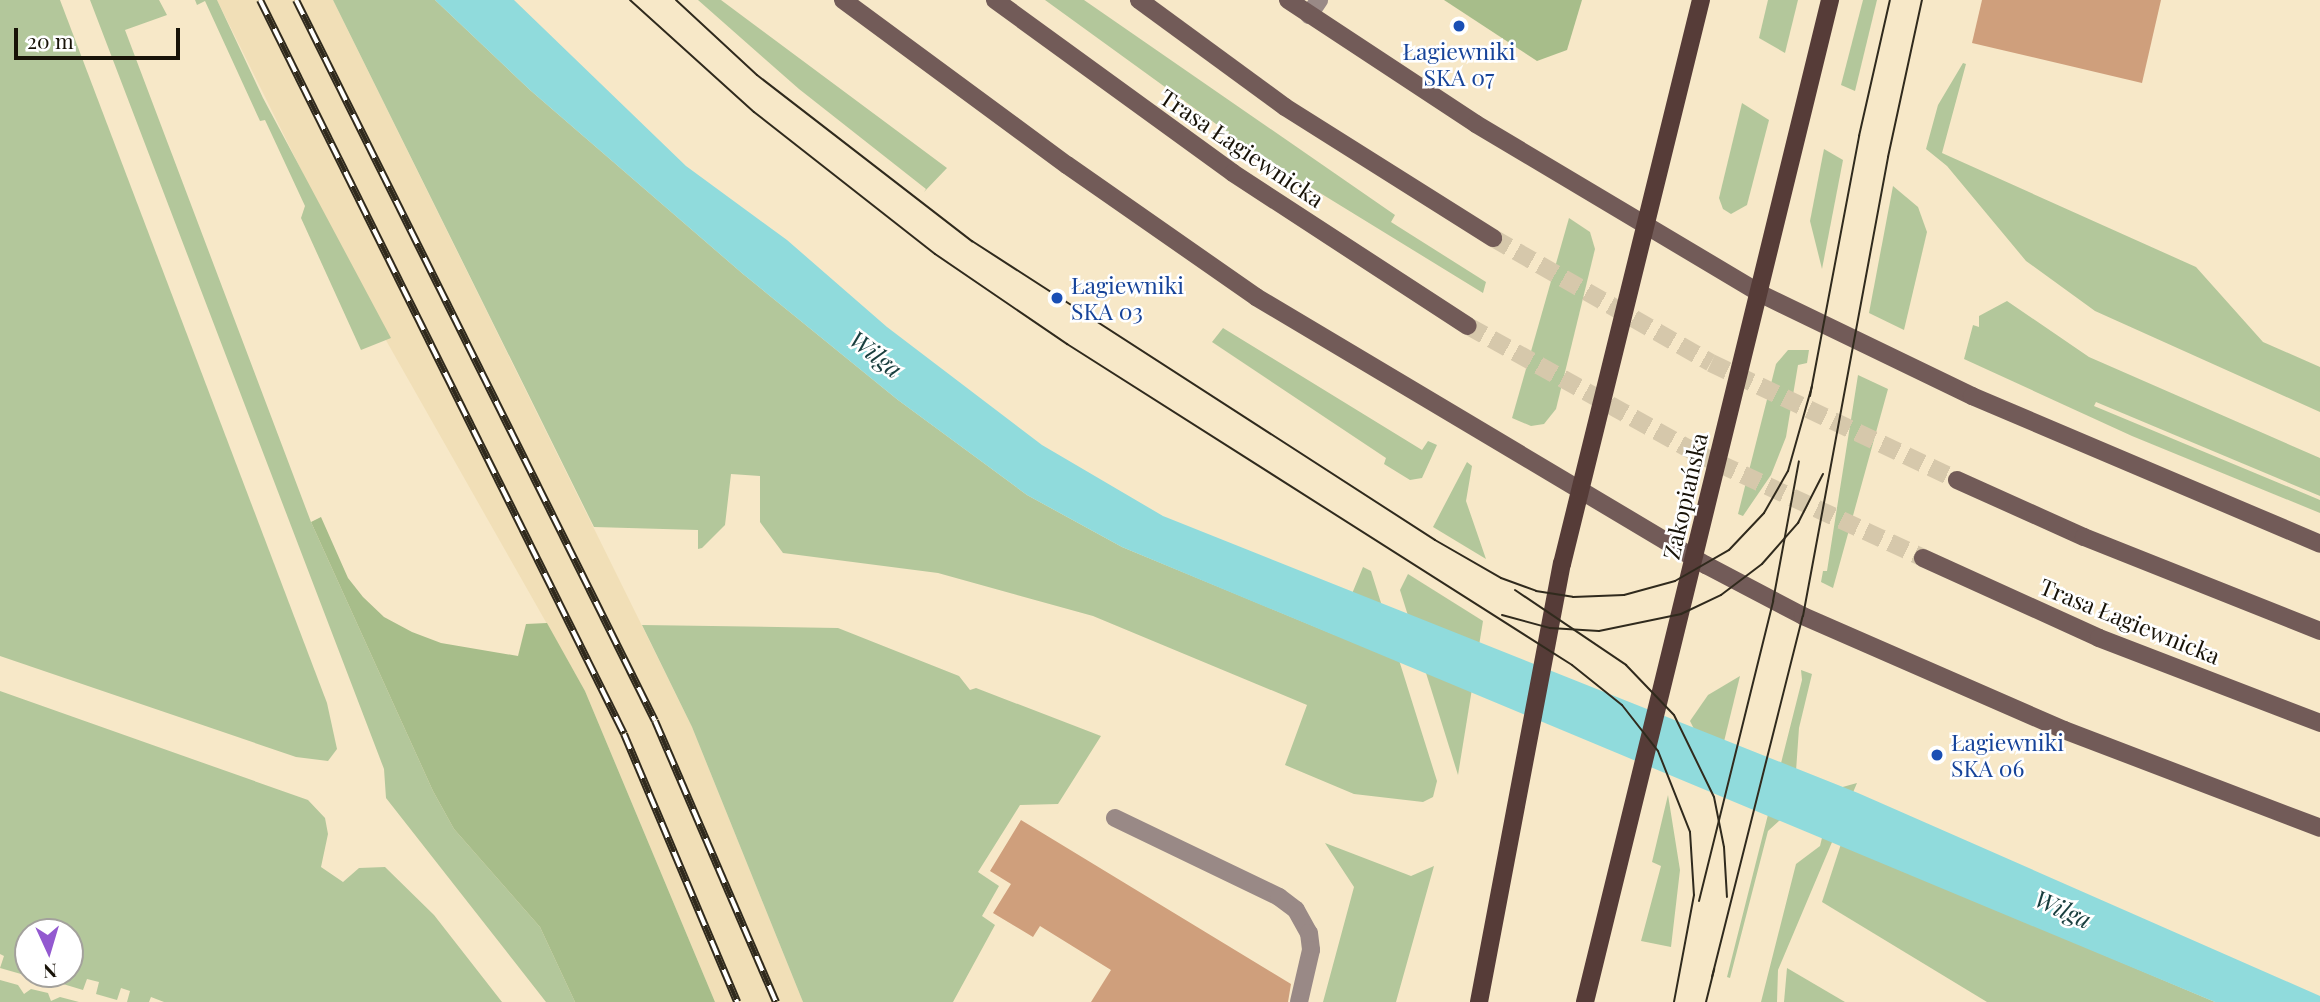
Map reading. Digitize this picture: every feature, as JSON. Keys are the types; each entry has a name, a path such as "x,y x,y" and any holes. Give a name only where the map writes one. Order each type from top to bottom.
{"main road":[{"path":"843,0 1245,290 1579,492 1695,558 1803,616 2051,724 2320,828"},
{"name":"Trasa Łagiewnicka","path":"995,0 1233,173 1468,326"},
{"path":"1139,0 1285,107 1493,238"},
{"path":"1288,0 1314,8 1643,225 1759,293 1972,396 2320,544"},
{"path":"1479,1002 1579,492 1643,225 1701,0"},
{"name":"Zakopiańska","path":"1585,1002 1830,0"},
{"path":"1957,480 2096,542 2320,631"},
{"name":"Trasa Łagiewnicka","path":"1923,558 2099,638 2320,723"}],"lane":[{"path":"1115,818 1279,897 1296,910 1309,933 1311,950 1299,1002"}],"shaded area":[{"path":"217,0 333,0 692,727 803,1002 715,1002 585,691 383,335"}],"green space":[{"path":"0,0 60,0 327,703 337,749 328,761 296,757 0,656"},
{"path":"90,0 159,0 167,15 125,30 311,522 433,791 454,829 540,927 575,1002 546,1002 386,798 384,769"},
{"path":"195,0 217,0 263,98 391,338 361,350 301,218 305,206 265,120 260,121 205,1 197,5"},
{"path":"333,0 435,0 530,90 743,274 898,400 1027,495 1122,547 1335,635 1363,567 1371,571 1437,781 1433,797 1423,802 1354,794 1285,765 1307,705 1093,616 938,573 783,553 760,522 760,476 731,474 725,525 702,548 698,549 698,530 594,527"},
{"path":"698,0 721,0 947,168 924,192 926,189 799,89"},
{"path":"1045,0 1084,0 1395,215 1391,222 1486,282 1483,293 1263,158"},
{"path":"1444,0 1582,0 1567,50 1537,61"},
{"path":"1768,0 1798,0 1785,53 1759,38"},
{"path":"1863,0 1877,0 1855,91 1841,85"},
{"path":"1963,63 1966,64 1942,153 2196,267 2263,342 2320,367 2320,412 2095,311 2026,261 1947,166 1926,149 1938,105"},
{"path":"1742,103 1769,120 1747,205 1731,214 1723,209 1719,198"},
{"path":"1824,149 1843,160 1822,269 1810,221"},
{"path":"1893,186 1918,207 1927,232 1904,330 1869,313"},
{"path":"1569,218 1590,232 1595,249 1556,409 1544,424 1531,426 1512,418"},
{"path":"2007,301 2089,357 2320,458 2320,496 2096,402 2094,406 2320,500 2320,513 2132,436 1964,359 1973,325 1979,327 1979,316"},
{"path":"1223,328 1422,450 1428,441 1437,445 1422,478 1410,480 1384,464 1386,458 1212,342"},
{"path":"1788,350 1809,350 1807,363 1798,365 1786,437 1771,475 1743,516 1738,514 1776,364"},
{"path":"1858,375 1888,389 1833,588 1821,582 1823,571 1827,571"},
{"path":"1467,462 1472,466 1466,501 1486,559 1433,527"},
{"path":"321,517 348,578 363,597 384,617 412,632 441,643 518,656 526,624 547,623 585,691 715,1002 575,1002 540,927 454,829 433,791 311,522"},
{"path":"1408,574 1483,621 1458,775 1400,590"},
{"path":"642,625 838,628 959,676 970,690 976,688 1101,736 1058,804 1020,805 978,872 999,886 982,916 995,925 953,1002 803,1002 692,727"},
{"path":"1801,670 1812,674 1799,728 1794,800 1790,811 1768,831 1730,978 1727,977 1802,680"},
{"path":"1740,676 1720,758 1711,763 1690,721 1708,695"},
{"path":"0,691 308,800 325,818 328,834 321,867 343,882 359,868 385,867 434,915 502,1002 164,1002 151,997 149,1002 127,1002 130,991 121,988 117,1000 96,994 99,982 87,979 84,987 84,918 14,918 14,972 0,968 4,956 0,954"},
{"path":"1857,783 1778,970 1777,1002 1761,1002 1796,864 1820,846 1831,801 1839,788"},
{"path":"1668,795 1680,870 1671,947 1641,941 1661,866 1652,862"},
{"path":"1325,843 1411,876 1434,866 1396,1002 1323,1002 1354,887"},
{"path":"1841,844 2215,1002 1987,1002 1822,902"},
{"path":"1787,968 1845,1002 1784,1002"},
{"path":"0,980 14,984 14,988 20,988 24,994 31,989 48,993 51,1001 60,997 79,1002 0,1002"}],"water":[{"name":"Wilga","path":"435,0 514,0 686,166 787,240 887,327 1042,445 1163,516 1858,793 2320,996 2320,1002 2215,1002 1122,547 1027,495 898,400 743,274 530,90"}],"building":[{"path":"1982,0 2161,0 2142,83 1972,43"},
{"path":"1021,820 1291,984 1288,1002 1091,1002 1111,970 1040,926 1033,937 993,913 1011,884 990,871"}],"tunnel":[{"path":"1493,238 1711,363 1957,480"},
{"path":"1468,326 1694,452 1923,558"}],"tram line":[{"path":"630,0 754,112 935,254 1067,344 1572,665 1622,705 1658,751 1690,832 1694,895 1674,1002"},
{"path":"676,0 757,75 972,241 1435,540 1501,578 1536,591 1573,597 1624,595 1675,581 1729,550 1764,513 1788,471 1812,386"},
{"path":"1810,396 1859,136 1890,0"},
{"path":"1712,977 1803,616 1888,157 1922,0"},
{"path":"1699,901 1773,601 1799,461"},
{"path":"1502,615 1550,628 1599,631 1681,614 1721,595 1762,564 1798,523 1823,474"},
{"path":"1515,590 1626,665 1674,715 1714,797 1724,847 1727,897"},
{"path":"1706,1002 1714,969"}],"railway":[{"path":"260,0 624,734 737,1002"},
{"path":"296,0 655,721 776,1002"}],"place":[{"name":"Łagiewniki SKA 07","path":"1459,26"},
{"name":"Łagiewniki SKA 03","path":"1057,298"},
{"name":"Łagiewniki SKA 06","path":"1937,755"}]}
